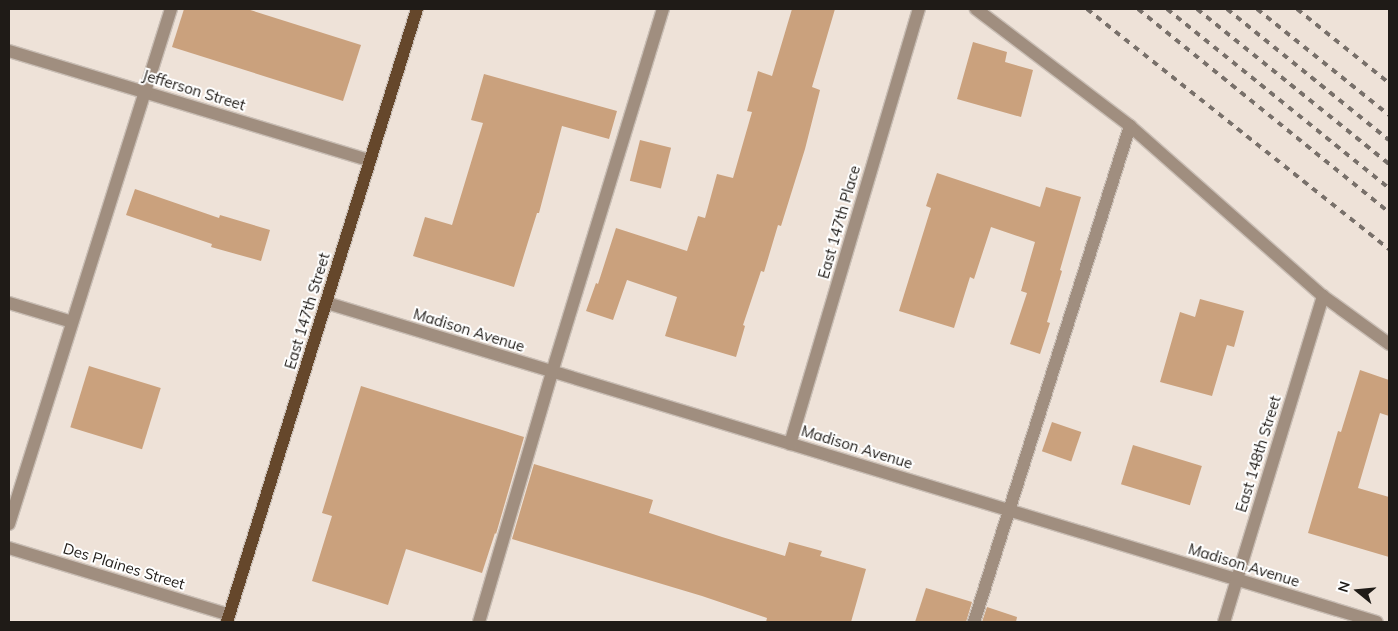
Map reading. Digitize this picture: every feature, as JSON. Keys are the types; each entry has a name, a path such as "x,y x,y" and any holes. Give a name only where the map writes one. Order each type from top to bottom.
{"main road":[{"name":"East 147th Street","path":"228,619 417,9"}],"street":[{"path":"9,524 171,9"},
{"path":"479,622 552,372 663,9"},
{"name":"East 147th Place","path":"790,444 919,9"},
{"path":"976,9 1130,126 1323,296 1389,344"},
{"name":"Jefferson Street","path":"9,51 370,161"},
{"path":"974,622 1130,126"},
{"name":"East 148th Street","path":"1224,622 1323,296"},
{"path":"9,303 72,322"},
{"name":"Madison Avenue","path":"327,304 1377,622"},
{"name":"Des Plaines Street","path":"9,548 228,619"}],"building":[{"path":"184,9 247,9 361,45 343,101 172,47"},
{"path":"792,9 835,9 812,87 820,90 805,149 781,226 778,225 764,272 761,271 743,325 745,326 736,357 665,336 677,297 627,280 613,320 586,311 596,283 598,284 616,228 687,251 698,216 705,218 717,174 733,178 752,112 747,111 758,71 772,76"},
{"path":"973,42 1007,52 1005,62 1033,70 1021,117 957,99"},
{"path":"484,74 617,111 609,139 562,126 539,213 537,213 514,287 413,256 425,217 452,225 483,123 471,120"},
{"path":"640,140 671,148 661,188 630,181"},
{"path":"937,173 1040,207 1046,187 1081,197 1060,270 1062,271 1047,322 1050,323 1040,354 1010,344 1027,293 1021,291 1035,242 991,227 974,279 970,277 954,328 899,311 931,208 926,206"},
{"path":"135,189 219,218 220,215 270,230 261,261 211,247 212,244 126,215"},
{"path":"1200,299 1244,311 1234,347 1227,345 1212,396 1160,382 1180,312 1195,317"},
{"path":"89,366 161,388 142,449 70,427"},
{"path":"1360,370 1389,380 1389,416 1380,413 1358,488 1389,497 1389,557 1308,533 1338,431 1341,432"},
{"path":"361,386 524,437 496,534 482,573 406,549 388,605 312,581 332,516 322,513"},
{"path":"1052,422 1081,432 1071,461 1042,451"},
{"path":"1133,445 1202,466 1190,505 1121,484"},
{"path":"534,464 653,500 649,513 722,537 785,556 789,542 822,551 820,556 866,569 851,622 766,622 767,618 702,596 512,539"},
{"path":"926,588 972,602 966,622 915,622"},
{"path":"987,607 1017,617 1016,622 982,622"}],"railway":[{"path":"1087,9 1389,249"},
{"path":"1138,9 1389,212"},
{"path":"1167,9 1389,188"},
{"path":"1197,9 1389,164"},
{"path":"1227,9 1389,140"},
{"path":"1257,9 1389,115"},
{"path":"1297,9 1389,83"}]}
